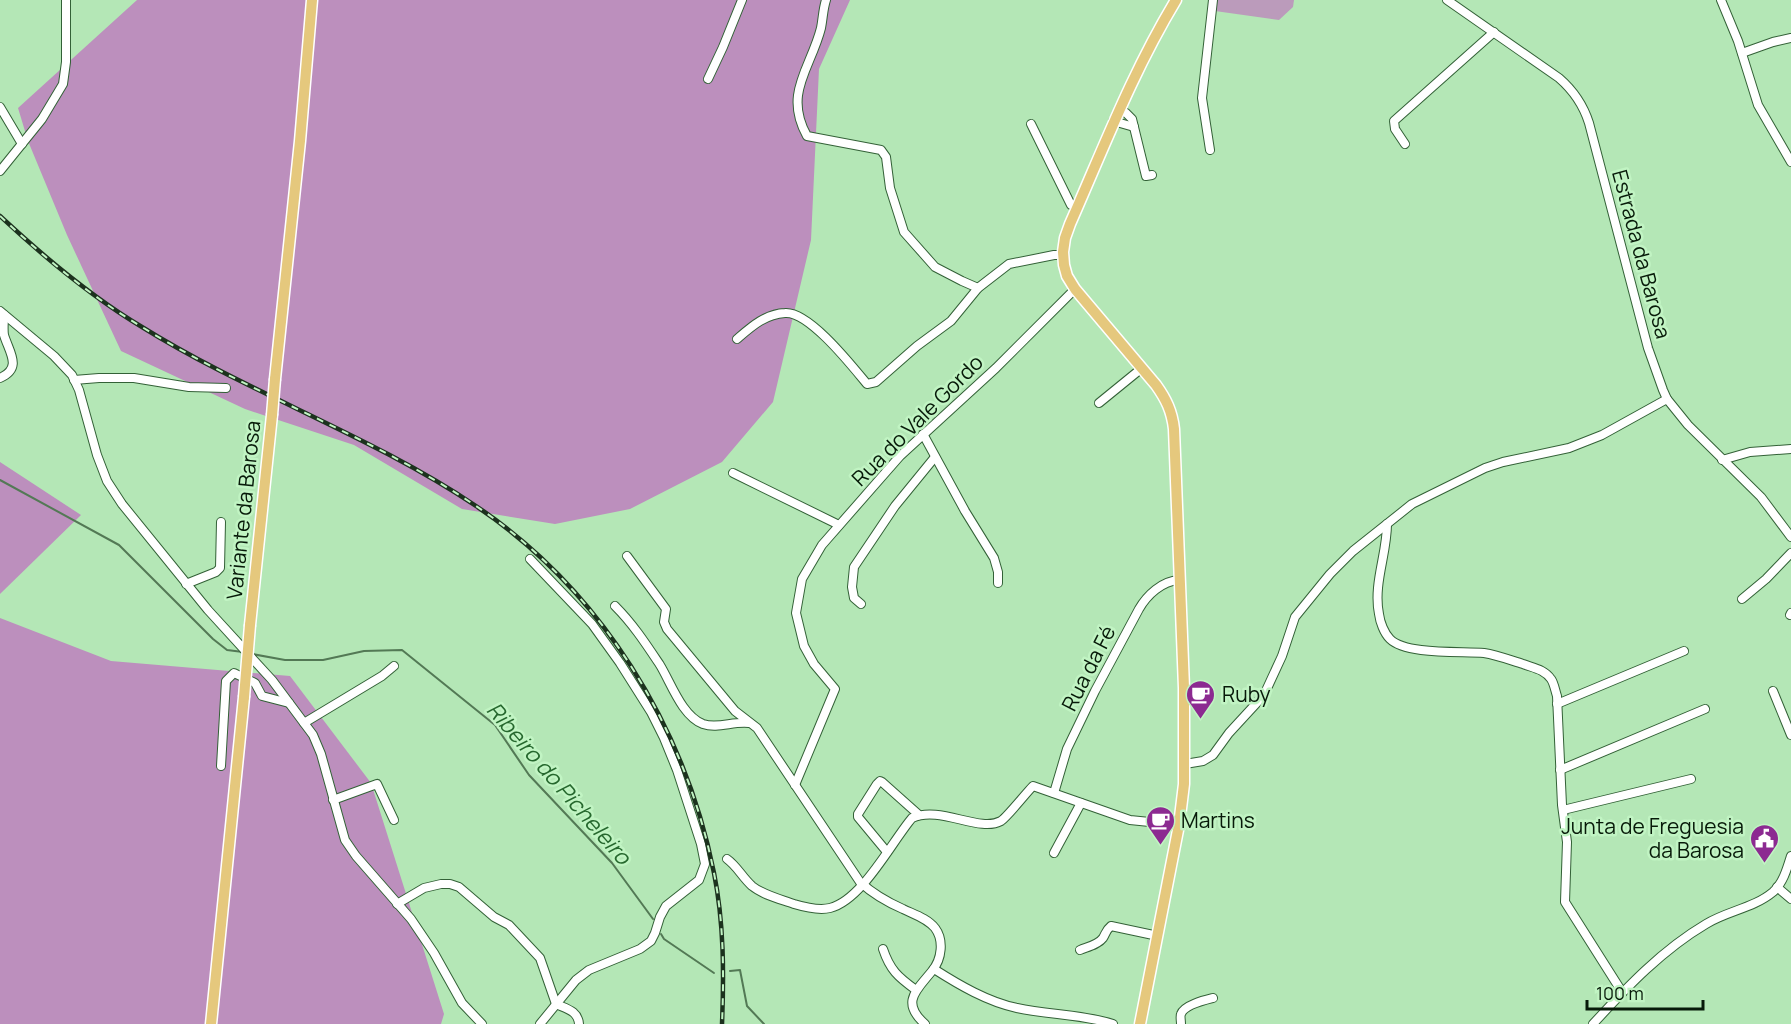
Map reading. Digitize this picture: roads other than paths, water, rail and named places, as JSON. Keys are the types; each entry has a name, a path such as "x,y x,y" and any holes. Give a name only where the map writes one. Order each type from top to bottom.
{"main road":[{"name":"Variante da Barosa","path":"211,1024 300,141 312,0"},
{"path":"1140,1024 1179,825 1185,764 1173,420 1165,397 1075,289 1065,270 1063,255 1065,238 1113,121 1152,41 1176,0"}],"street":[{"path":"0,171 42,119 63,84 66,62 66,0"},
{"path":"708,79 742,0"},
{"path":"826,0 820,28 796,97 800,124 807,136 881,150 886,157 890,188 904,232 935,267 978,288"},
{"path":"1210,150 1202,98 1213,0"},
{"name":"Estrada da Barosa","path":"1447,0 1559,78 1572,89 1582,104 1648,348 1667,399 1688,425 1761,497 1791,537"},
{"path":"1721,0 1729,15 1758,105 1791,162"},
{"path":"1405,144 1395,129 1394,121 1494,32"},
{"path":"1742,53 1791,38"},
{"path":"0,107 22,144"},
{"path":"1119,109 1132,119 1146,176 1152,175"},
{"path":"1113,121 1134,127"},
{"path":"1031,124 1071,205 1077,208"},
{"path":"737,339 762,319 786,312 807,321 831,342 867,384 876,382 917,346 951,321 978,288 1009,264 1063,255"},
{"name":"Rua do Vale Gordo","path":"795,785 835,689 814,664 804,646 796,613 802,579 822,545 900,456 996,368 1075,289"},
{"path":"0,378 10,372 13,367 3,332 2,313"},
{"path":"2,313 54,356 72,375 79,390 97,455 107,481 122,504 186,584 272,680 313,735 321,754 345,840 356,856 411,919 434,953 462,1003 482,1024"},
{"path":"1099,403 1142,368"},
{"path":"74,380 134,378 189,387 226,388"},
{"path":"1185,764 1203,761 1213,755 1228,733 1264,695 1282,656 1295,617 1330,574 1353,551 1412,504 1485,468 1569,448 1602,435 1667,399"},
{"path":"923,434 965,511 994,558 998,572 998,584"},
{"path":"1722,460 1750,452 1791,449"},
{"path":"861,604 854,598 852,587 854,567 896,506 935,457"},
{"path":"733,473 839,525"},
{"path":"186,584 216,572 220,568 221,522"},
{"path":"1387,524 1387,541 1377,599 1379,616 1385,633 1391,640 1409,647 1431,651 1485,653 1544,672 1551,680 1557,696 1560,770 1567,842 1565,902 1623,992"},
{"path":"1742,599 1766,579 1791,553"},
{"path":"627,556 666,609 664,622 667,629 720,694 757,728 864,885 882,898 929,922 935,929 941,946 934,969 916,990 913,997 913,1009 917,1017 925,1024"},
{"path":"530,559 592,624 651,712 676,770 701,844 705,864 699,880 666,906 651,941 640,949 589,970 576,980 540,1024"},
{"name":"Rua da Fé","path":"1054,793 1067,749 1142,603 1145,598 1166,584 1179,580"},
{"path":"615,606 639,633 686,710 695,720 705,725 722,726 741,722 749,723"},
{"path":"1557,704 1684,651"},
{"path":"304,723 382,676 394,666"},
{"path":"221,766 226,681 234,673 255,684 262,696 289,703"},
{"path":"1773,691 1791,735"},
{"path":"1560,770 1705,709"},
{"path":"1563,810 1691,779"},
{"path":"887,852 858,817 877,784 882,782 919,815"},
{"path":"333,800 377,784 394,820"},
{"path":"727,859 760,891 810,908 820,909 838,905 864,885 912,818 919,815 937,814 987,824 1001,821 1033,786 1130,820 1179,825"},
{"path":"1054,853 1081,803"},
{"path":"1593,1024 1657,960 1704,925 1771,894 1786,871 1791,856"},
{"path":"398,904 424,888 450,884 459,887 494,917 509,926 540,958 556,1004 576,1014 579,1024"},
{"path":"1777,887 1791,898"},
{"path":"1080,950 1098,943 1111,926 1158,936"},
{"path":"883,949 894,973 916,990"},
{"path":"934,969 954,982 1016,1008 1078,1015 1113,1024"},
{"path":"1181,1024 1180,1015 1183,1010 1213,998"}],"waterway":[{"name":"Ribeiro do Picheleiro","path":"0,480 119,545 213,639 227,650 243,652"},
{"name":"Ribeiro do Picheleiro","path":"252,654 285,660 323,660 364,651 402,650 495,725 529,775 612,863 653,919"},
{"path":"661,934 664,939 714,973"},
{"name":"Ribeiro do Picheleiro","path":"730,971 740,970 747,1006 764,1024"}],"railway":[{"path":"0,216 68,275 123,315 224,373 353,436 436,481 476,506 521,540 562,578 599,621 631,666 659,715 682,766 701,819 714,873 720,911 722,1024"}],"place":[{"name":"Ruby","path":"1201,720"},
{"name":"Martins","path":"1160,846"},
{"name":"Junta de Freguesia da Barosa","path":"1765,864"}]}
